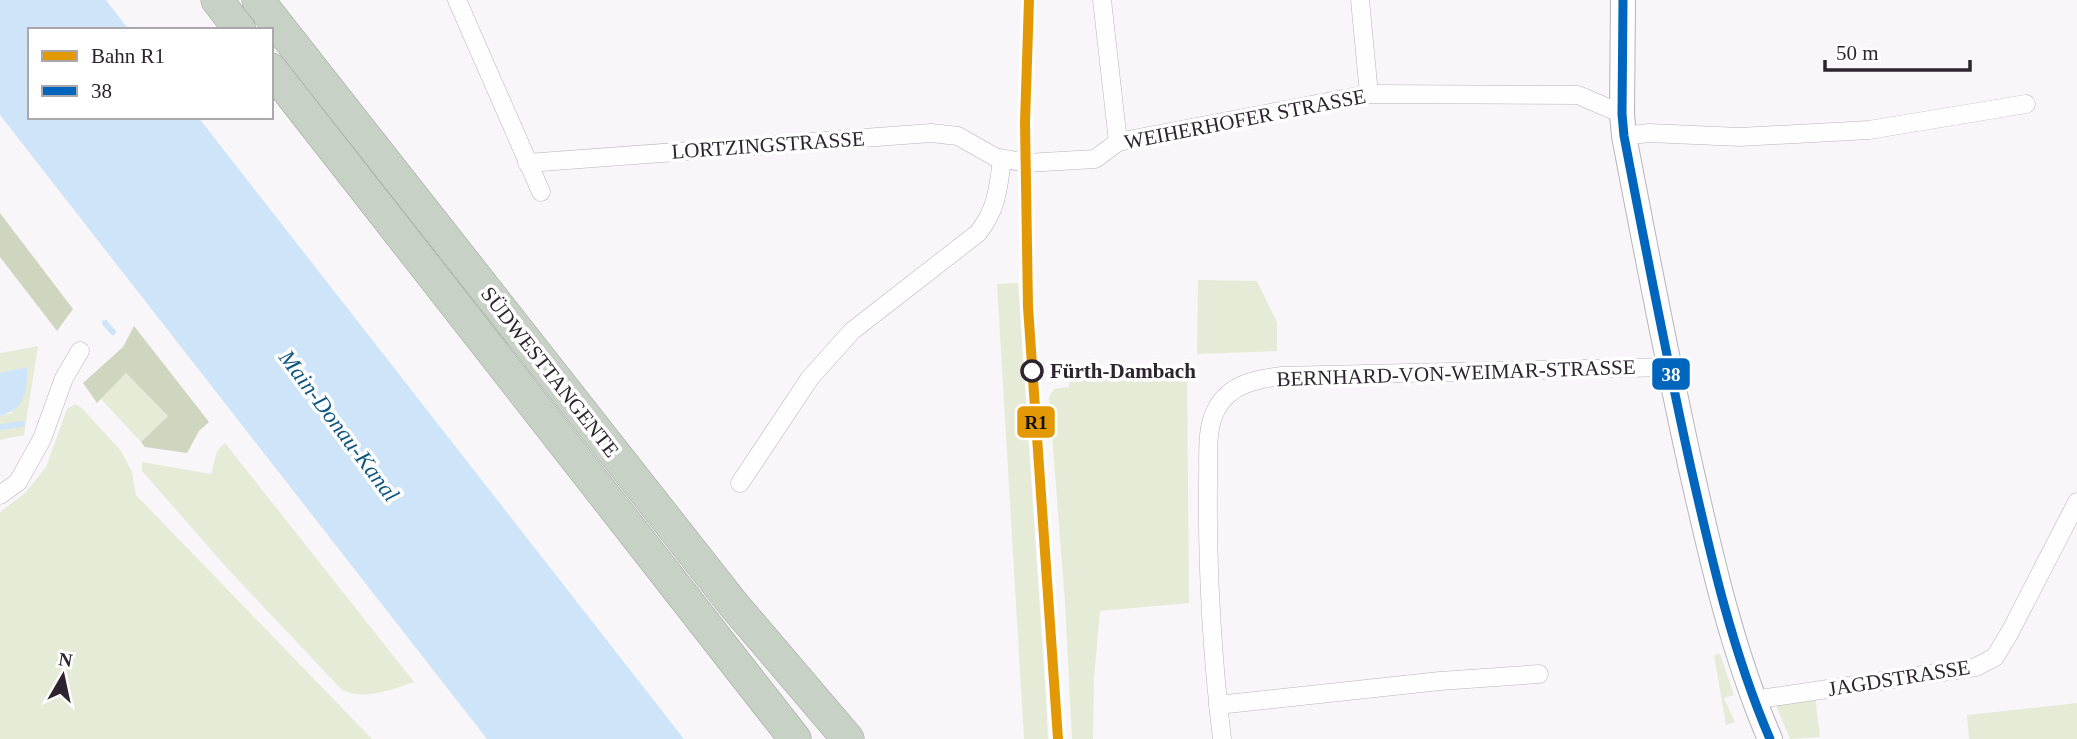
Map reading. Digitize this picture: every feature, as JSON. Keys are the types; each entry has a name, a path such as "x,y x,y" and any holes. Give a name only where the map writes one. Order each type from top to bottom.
{"highway":[{"path":"217,0 238,28"},
{"name":"SÜDWESTTANGENTE","path":"258,0 725,593 848,739"},
{"name":"SÜDWESTTANGENTE","path":"273,72 795,739"}],"main road":[{"path":"1623,0 1623,125 1669,367 1701,513 1734,643 1770,739"}],"street":[{"path":"457,0 541,192"},
{"path":"1102,0 1118,142"},
{"path":"1360,0 1369,94"},
{"name":"WEIHERHOFER STRASSE","path":"1002,160 1026,163 1094,159 1118,142 1369,94 1578,95 1623,125 1649,133 1740,137 1869,130 2026,104"},
{"name":"LORTZINGSTRASSE","path":"527,163 931,133 958,136 1002,160"},
{"path":"740,483 810,378 852,331 978,233 989,219 996,202 1002,160"},
{"path":"0,495 18,482 42,439 64,378 80,351"},
{"name":"BERNHARD-VON-WEIMAR-STRASSE","path":"1222,739 1208,531 1209,453 1211,425 1217,407 1234,390 1260,379 1282,376 1669,367"},
{"name":"JAGDSTRASSE","path":"1754,700 1976,667 1995,657 2077,502"},
{"path":"1218,705 1440,681 1539,674"}],"green space":[{"path":"0,213 73,309 57,331 0,257"},
{"path":"1198,280 1257,281 1277,322 1277,351 1197,354"},
{"path":"1018,283 1048,739 1024,739 997,284"},
{"path":"134,326 209,422 199,431 187,453 145,447 141,442 168,416 126,373 97,403 83,383 123,347"},
{"path":"38,346 24,435 0,440 0,416 12,413 27,367 0,373 0,353"},
{"path":"1187,369 1189,603 1100,611 1094,678 1093,739 1072,739 1065,602 1049,397 1054,389 1069,387 1068,371"},
{"path":"126,373 168,416 141,442 101,399"},
{"path":"75,404 82,408 121,451 132,472 136,495 372,739 0,739 0,512 25,493 46,467 67,409"},
{"path":"225,443 414,682 368,694 349,693 341,689 227,568 142,471 142,462 211,474 217,451"},
{"path":"1720,654 1734,695 1724,698 1735,722 1726,725 1714,655"},
{"path":"1815,696 1820,737 1790,739 1775,703"},
{"path":"2077,703 2077,739 1969,739 1967,715"}],"water":[{"name":"Main-Donau-Kanal","path":"0,0 106,0 127,28 28,28 28,119 200,119 684,739 487,739 0,115"},
{"path":"27,367 23,398 15,409 0,416 0,373"}],"waterway":[{"path":"105,323 113,332"},
{"path":"0,427 22,424"}],"rail line":[{"name":"R1","path":"1029,0 1025,122 1028,307 1058,739"}],"transit line":[{"name":"38","path":"1623,0 1624,136 1656,300 1715,569 1744,672 1770,739"}],"place":[{"name":"Fürth-Dambach","path":"1032,371"}]}
